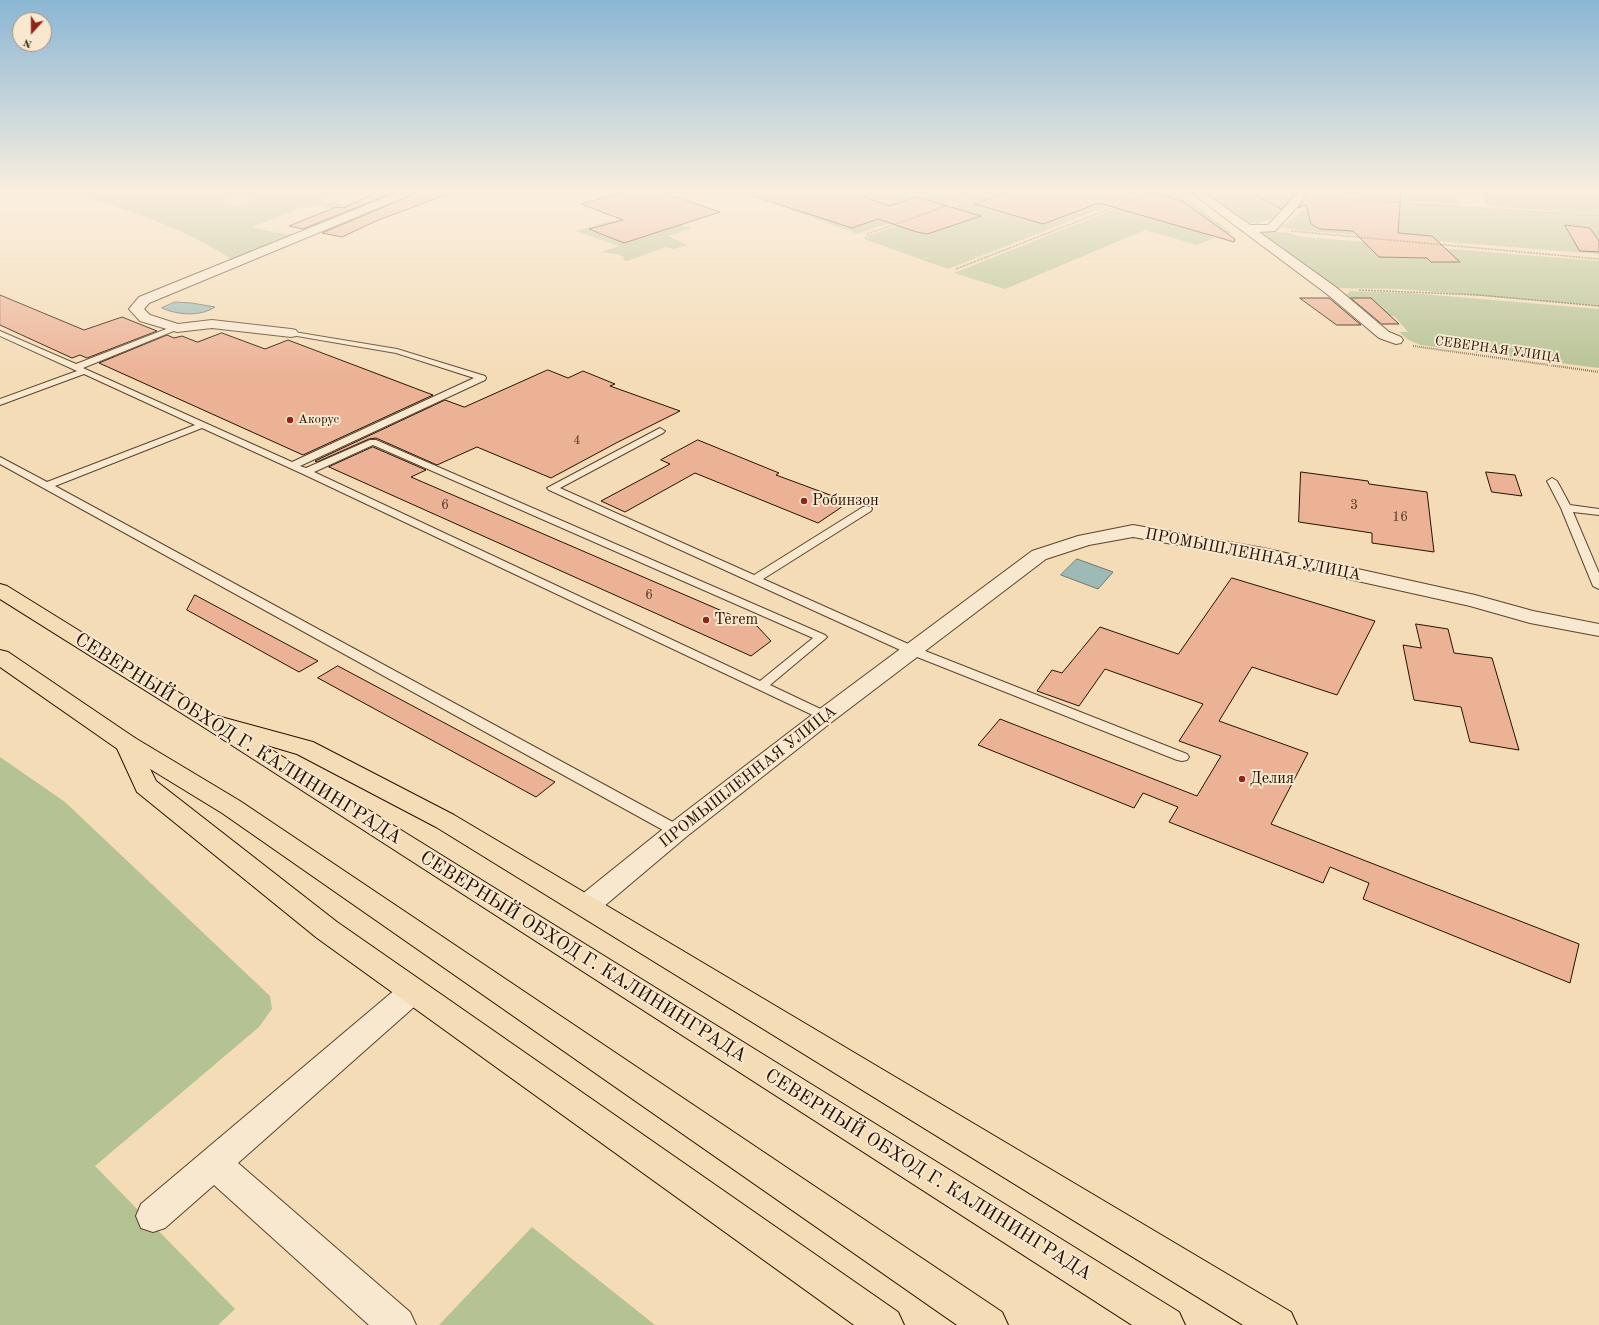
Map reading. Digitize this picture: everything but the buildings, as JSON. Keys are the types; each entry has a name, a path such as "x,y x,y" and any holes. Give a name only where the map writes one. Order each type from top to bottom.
{"main road":[{"name":"СЕВЕРНЫЙ ОБХОД Г. КАЛИНИНГРАДА","path":"0,590 1166,1325"},
{"path":"0,657 127,744 231,807 989,1325"},
{"path":"210,721 305,748 445,821 1278,1325"},
{"path":"127,744 146,786 327,930 885,1325"}],"street":[{"path":"259,253 144,300 136,309 145,318 178,328 212,324 291,333"},
{"path":"1280,253 1332,290 1384,335 1396,340"},
{"name":"ПРОМЫШЛЕННАЯ УЛИЦА","path":"586,906 677,831 825,716 1039,555 1085,540 1133,531 1263,554 1475,601 1530,617 1599,630"},
{"path":"153,1216 413,991"},
{"path":"214,1163 397,1325"}],"lane":[{"path":"0,402 178,328"},
{"path":"0,333 306,472 825,716"},
{"path":"291,333 397,351 482,378 292,466"},
{"path":"48,485 203,426"},
{"path":"660,431 552,488 911,650 1182,758"},
{"path":"306,472 373,442 821,637 761,686"},
{"path":"0,460 677,831"},
{"path":"1552,481 1596,574 1599,586"},
{"path":"1566,508 1599,512"},
{"path":"754,580 867,509"}],"path":[{"path":"956,269 997,253"},
{"path":"1538,253 1599,258"},
{"path":"1332,290 1389,290 1478,295 1599,306"},
{"name":"СЕВЕРНАЯ УЛИЦА","path":"1396,340 1425,349 1599,372"}],"green space":[{"path":"221,253 246,253 231,259"},
{"path":"608,253 650,253 627,261 623,259 624,257"},
{"path":"903,253 989,253 948,269"},
{"path":"1005,253 1091,253 1005,289 954,273"},
{"path":"1283,253 1498,253 1599,261 1599,306 1400,289 1329,288"},
{"path":"1350,291 1409,293 1599,309 1599,368 1529,359 1517,354 1520,358 1420,345 1407,339 1399,332 1408,332 1394,316 1367,316 1345,296"},
{"path":"0,757 65,802 270,996 272,1009 259,1027 95,1166 235,1309 218,1325 0,1325"},
{"path":"532,1227 655,1325 439,1325"}],"water":[{"path":"175,302 215,307 196,314 174,312 162,308"},
{"path":"1077,559 1113,572 1098,589 1061,575"}],"place":[{"name":"Акорус","path":"290,420"},
{"name":"Робинзон","path":"804,501"},
{"name":"Terem","path":"706,620"},
{"name":"Делия","path":"1242,779"}]}
